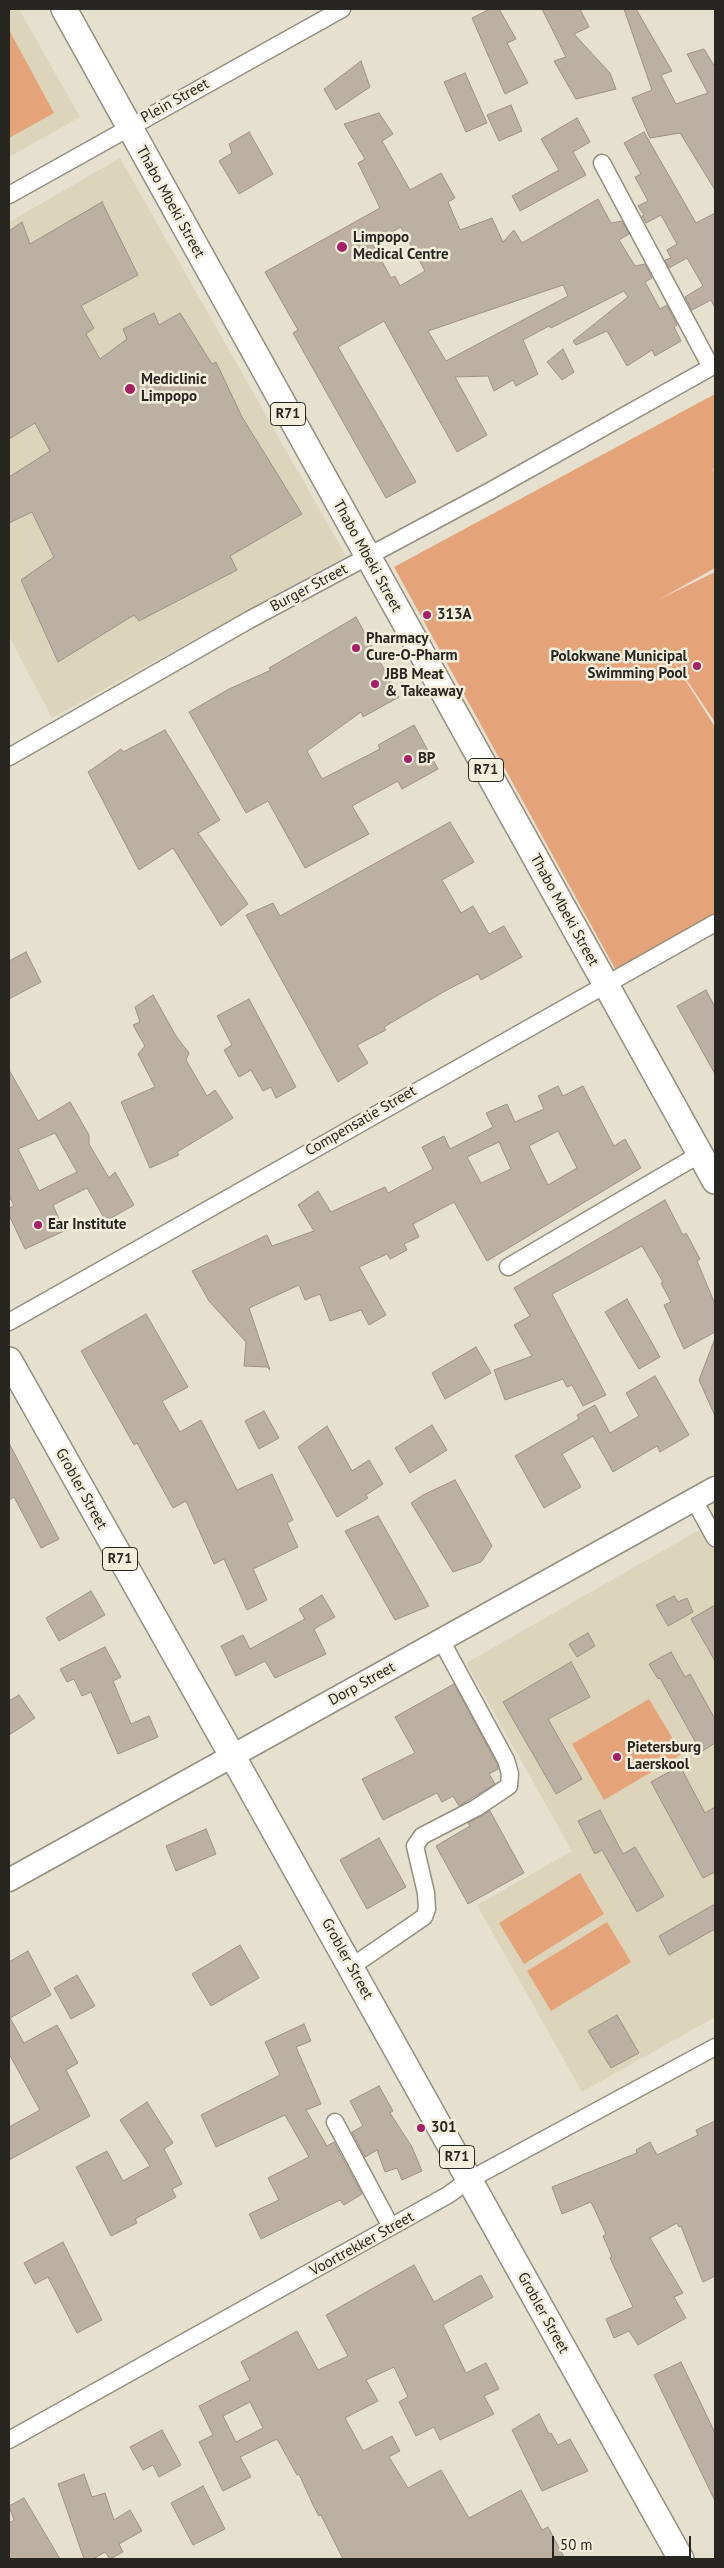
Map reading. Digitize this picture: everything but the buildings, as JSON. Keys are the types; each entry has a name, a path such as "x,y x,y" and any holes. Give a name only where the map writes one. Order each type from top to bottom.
{"main road":[{"name":"Thabo Mbeki Street","path":"64,9 715,1181"},
{"name":"Grobler Street","path":"9,1360 351,1967 681,2559"}],"street":[{"name":"Plein Street","path":"9,194 342,9"},
{"path":"602,163 713,366"},
{"name":"Burger Street","path":"9,756 713,366"},
{"name":"Compensatie Street","path":"9,1322 715,923"},
{"path":"508,1267 700,1154"},
{"name":"Dorp Street","path":"9,1880 715,1488"},
{"path":"694,1500 715,1538"},
{"path":"351,1967 424,1917 427,1909 426,1893 415,1846 422,1836 476,1808 509,1786 510,1774 506,1760 441,1640"},
{"name":"Voortrekker Street","path":"9,2440 448,2196 469,2180 715,2047"},
{"path":"335,2122 391,2227"}],"shaded area":[{"path":"9,9 19,9 80,117 9,157"},
{"path":"9,30 54,113 9,138"},
{"name":"Mediclinic Limpopo","path":"120,158 346,556 52,718 9,636 9,222"},
{"path":"715,394 715,472 711,466 715,474 715,568 658,600 715,572 715,722 661,642 715,727 715,919 618,974 394,567"},
{"name":"Pietersburg Laerskool","path":"715,1521 715,2017 582,2092 477,1905 572,1851 466,1663"},
{"path":"649,1699 682,1754 604,1800 572,1744"},
{"path":"580,1873 604,1914 524,1964 499,1923"},
{"path":"607,1922 631,1962 551,2011 527,1971"}],"place":[{"name":"Limpopo Medical Centre","path":"342,247"},
{"name":"Mediclinic Limpopo","path":"130,389"},
{"name":"313A","path":"427,615"},
{"name":"Pharmacy Cure-O-Pharm","path":"356,648"},
{"name":"Polokwane Municipal Swimming Pool","path":"697,666"},
{"name":"JBB Meat & Takeaway","path":"375,684"},
{"name":"BP","path":"408,759"},
{"name":"Ear Institute","path":"38,1225"},
{"name":"Pietersburg Laerskool","path":"617,1757"},
{"name":"301","path":"421,2128"}]}
